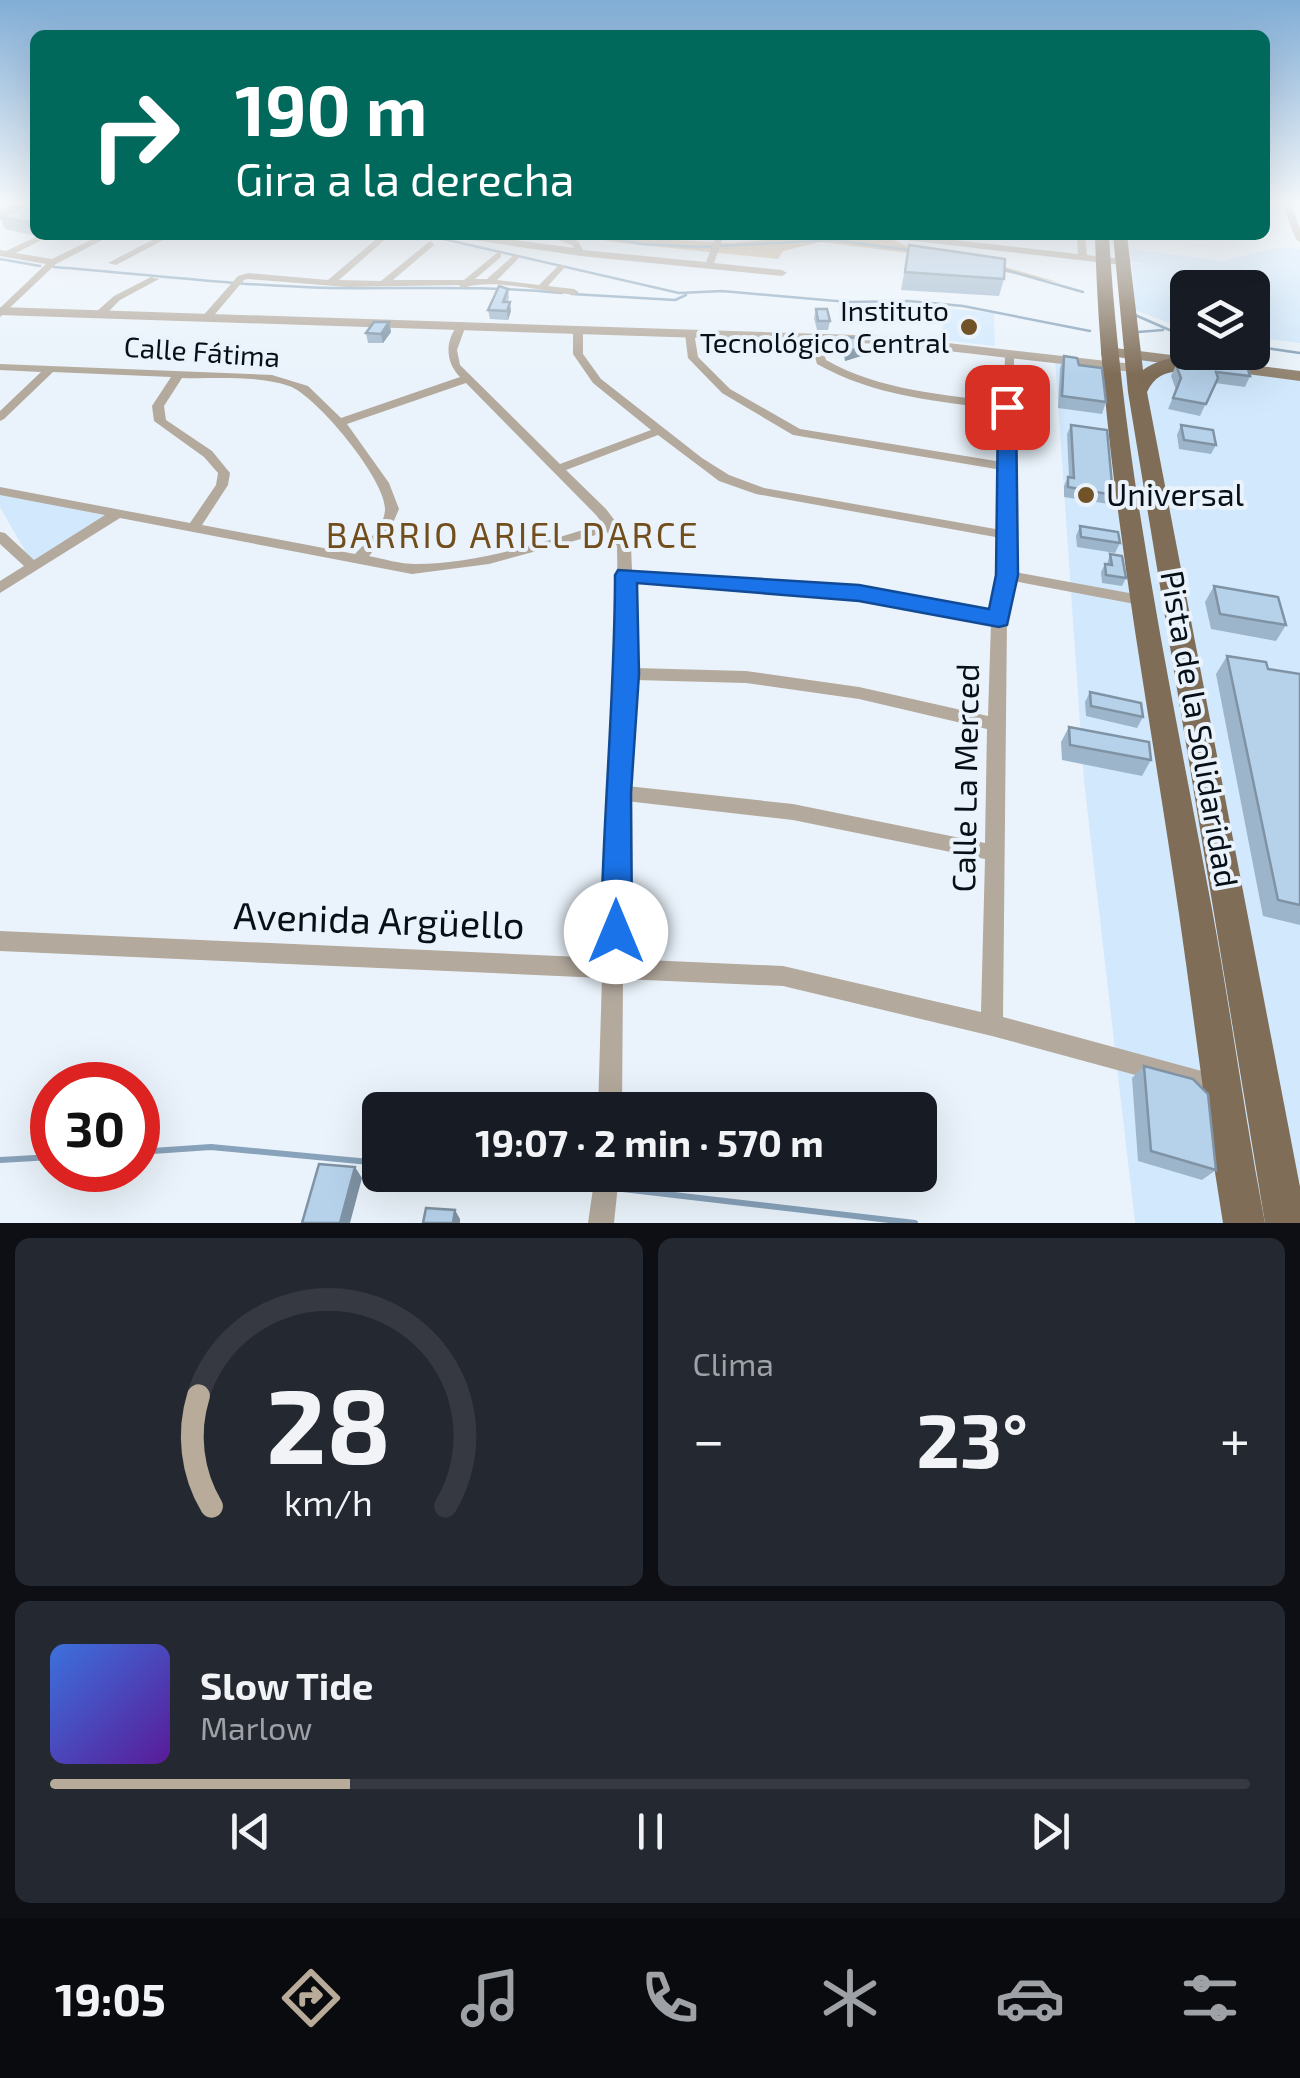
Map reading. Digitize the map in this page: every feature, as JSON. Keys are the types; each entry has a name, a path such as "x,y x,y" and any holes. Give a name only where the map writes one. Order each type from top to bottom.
{"main road":[{"name":"Pista de la Solidaridad","path":"1093,261 1120,360 1140,600 1196,914 1244,1223"},
{"name":"Pista de la Solidaridad","path":"1122,262 1129,335 1120,360 1137,392 1286,1223"},
{"path":"1129,335 1180,353 1300,372"},
{"path":"1120,360 1170,362"},
{"path":"1137,392 1156,367 1170,366"},
{"path":"1270,369 1300,372"},
{"path":"1270,1138 1300,1194"}],"street":[{"path":"48,261 53,262"},
{"path":"113,263 117,261"},
{"path":"330,283 356,261"},
{"path":"382,285 410,261"},
{"path":"463,285 491,261"},
{"path":"490,282 511,261"},
{"path":"667,261 782,273"},
{"path":"709,265 710,261"},
{"path":"1115,261 1122,262"},
{"path":"1,312 53,262"},
{"path":"541,288 560,267"},
{"path":"100,314 122,295 154,279"},
{"path":"206,318 239,280 382,285 490,282 574,292"},
{"path":"1,312 902,341 1010,354 1120,360"},
{"path":"461,325 452,350 455,366 612,526 624,546 627,674 618,793 611,1092"},
{"path":"578,330 578,354 584,368 656,432 724,478 761,490 1008,535"},
{"path":"690,334 693,358 726,392 797,432 1008,467"},
{"path":"815,338 821,362 844,377 884,388 1007,407"},
{"name":"Calle La Merced","path":"992,1024 996,724 999,619 1007,575 1010,354"},
{"name":"Calle Fátima","path":"0,367 272,378 311,392 340,423 392,495 392,512 383,532 358,560"},
{"path":"0,416 50,368"},
{"path":"178,374 158,406 160,421 208,454 224,473 222,485 194,527"},
{"path":"340,423 466,379"},
{"path":"557,468 656,432"},
{"path":"0,491 412,569 455,568 612,526"},
{"path":"0,588 118,513"},
{"path":"0,536 34,567"},
{"path":"626,575 859,593 999,619"},
{"path":"1007,575 1140,600"},
{"path":"627,674 746,677 859,694 996,724"},
{"path":"618,793 793,812 994,852"},
{"name":"Avenida Argüello","path":"0,941 783,976 992,1024 1220,1087"}],"shaded area":[{"path":"951,261 983,261 1061,283"},
{"path":"1131,261 1300,261 1300,343 1270,339 1270,270 1170,270 1170,323 1135,310 1132,265 1144,264"},
{"name":"Instituto Tecnológico Central","path":"944,308 994,313 995,346 942,340"},
{"path":"1131,355 1170,360 1170,370 1252,370 1300,376 1300,1223 1135,1223 1084,781 1055,359 1132,368"},
{"path":"0,491 118,513 34,567 0,507"}],"building":[{"path":"907,261 1005,261 1004,279 905,272"},
{"path":"499,286 508,289 503,302 510,302 507,311 488,310"},
{"path":"816,309 827,309 830,321 818,321"},
{"path":"374,322 389,322 381,334 366,333"},
{"path":"842,337 860,338 863,347 846,352"},
{"path":"1064,356 1077,358 1079,365 1102,368 1106,402 1062,396"},
{"path":"1178,370 1248,370 1250,376 1216,372 1218,378 1206,404 1173,398 1181,378"},
{"path":"1071,425 1107,430 1113,495 1068,487 1068,477 1074,478"},
{"path":"1181,425 1213,430 1216,445 1184,440"},
{"path":"1080,526 1118,532 1120,543 1081,537"},
{"path":"1110,554 1122,556 1126,578 1106,575 1105,564 1112,565"},
{"path":"1214,586 1278,597 1286,625 1220,614"},
{"path":"1227,656 1266,662 1268,669 1300,674 1300,905 1278,900"},
{"path":"1090,692 1141,703 1143,717 1091,706"},
{"path":"1069,727 1149,742 1151,760 1070,745"},
{"path":"1144,1066 1193,1079 1208,1094 1216,1170 1151,1151"},
{"path":"319,1164 355,1167 340,1223 302,1223"},
{"path":"426,1208 455,1210 453,1223 423,1223"}],"waterway":[{"path":"12,261 40,266"},
{"path":"540,261 679,293 722,291 848,302 909,301 963,306 1090,331"},
{"path":"54,267 296,287 475,288 562,293"},
{"path":"1002,269 1083,292"},
{"path":"572,294 675,300 686,295"},
{"path":"1135,315 1170,330"},
{"path":"1138,332 1163,330"},
{"path":"1270,349 1300,353"},
{"path":"160,1150 211,1147 362,1161"},
{"path":"0,1160 30,1158"},
{"path":"648,1192 915,1223"}],"place":[{"name":"Instituto Tecnológico Central","path":"969,327"},
{"name":"Universal","path":"1086,495"}],"district":[{"name":"BARRIO ARIEL DARCE","path":"513,536"}],"route":[{"path":"616,932 618,793 627,674 626,575 859,593 999,619 1007,575 1007,407"}]}
